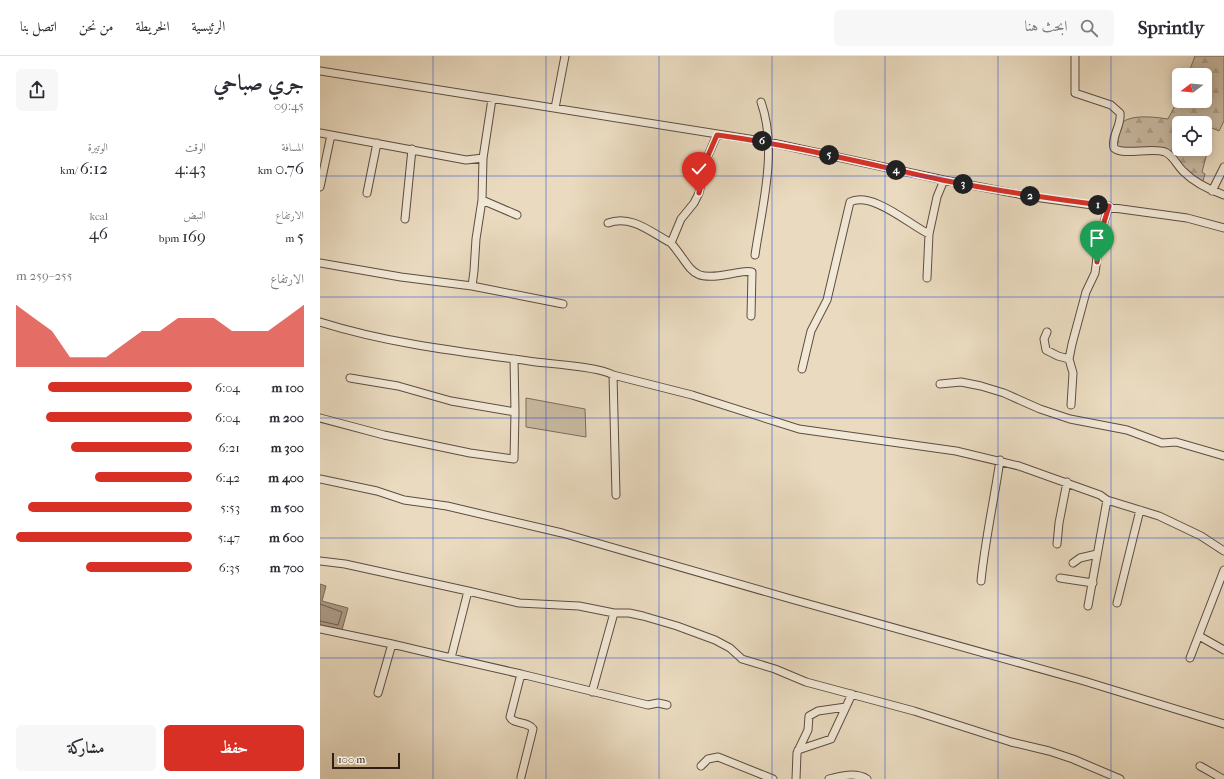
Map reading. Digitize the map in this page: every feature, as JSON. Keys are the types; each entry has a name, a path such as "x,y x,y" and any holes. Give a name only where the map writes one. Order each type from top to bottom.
{"street":[{"path":"554,108 565,56"},
{"path":"1075,56 1075,93 1111,105 1120,113 1121,118 1113,141 1114,148 1120,151 1141,150 1165,152 1171,156 1183,172 1212,190 1224,195"},
{"path":"320,71 768,142 944,180 1034,197 1109,206 1187,218 1224,228"},
{"path":"472,286 476,239 482,200 483,158 492,99"},
{"path":"755,255 764,190 768,142 767,121 761,102"},
{"path":"320,133 377,142 466,160 483,158"},
{"path":"320,187 331,135"},
{"path":"671,243 681,219 694,203 699,193 706,160 717,135"},
{"path":"367,193 377,142"},
{"path":"405,218 412,149"},
{"path":"1212,190 1224,167"},
{"path":"927,278 929,234 938,197 944,180"},
{"path":"482,200 517,215"},
{"path":"802,369 811,331 827,300 850,202 862,201 886,208 929,234"},
{"path":"1071,405 1073,373 1069,359 1086,292 1095,273 1100,235 1109,206"},
{"path":"608,223 614,220 626,220 643,227 671,243 690,270 703,277 716,277 752,272 751,316"},
{"path":"320,263 408,278 472,286 563,304"},
{"path":"320,322 381,339 514,359 606,370 613,374 692,395 800,429 956,451 1000,460 1066,482 1100,495 1107,500 1140,510 1201,536 1224,551"},
{"path":"1047,332 1044,339 1046,350 1058,356 1069,359"},
{"path":"320,418 384,435 470,453 514,459 514,359"},
{"path":"613,374 616,495"},
{"path":"350,378 398,386 451,401 515,412"},
{"path":"940,384 961,382 981,386 1004,393 1036,408 1070,419 1101,427 1127,430 1162,443 1176,442 1224,456"},
{"path":"981,581 984,553 989,532 1000,460"},
{"path":"320,479 377,491 404,500 447,506 562,533 828,610 1084,681 1224,724"},
{"path":"1057,544 1066,482"},
{"path":"1088,606 1107,500"},
{"path":"1117,603 1140,510"},
{"path":"1073,563 1080,558 1097,554"},
{"path":"320,561 345,564 519,603 579,606 614,613 629,613 677,626 723,644 746,661 775,669 818,686 852,694 1067,757 1120,779"},
{"path":"1190,658 1224,570"},
{"path":"1060,578 1093,583"},
{"path":"451,658 468,592"},
{"path":"592,692 614,613"},
{"path":"320,629 392,644 648,705 658,703 667,705"},
{"path":"1198,636 1224,650"},
{"path":"378,693 392,644"},
{"path":"521,674 510,717 513,721 530,725 533,729 521,777"},
{"path":"798,750 831,739 852,694"},
{"path":"796,779 798,750 808,730 809,716 818,711 846,707"},
{"path":"701,766 708,759 718,757 773,779"},
{"path":"1200,766 1223,779"},
{"path":"829,779 849,775 859,776 866,779"}],"green space":[{"path":"1195,56 1224,56 1224,121 1219,131 1212,128 1212,116 1172,116 1172,156 1206,156 1202,172 1205,174 1202,184 1187,175 1159,150 1116,151 1115,135 1122,122 1137,117 1168,119 1174,108 1212,108 1212,68 1191,68"},
{"path":"526,398 585,409 586,437 526,427"}],"water":[{"path":"320,584 326,586 322,601 348,608 342,630 320,625"}],"route":[{"path":"699,193 706,160 717,135 768,142 944,180 1034,197 1109,206 1097,248 1097,262"}]}
